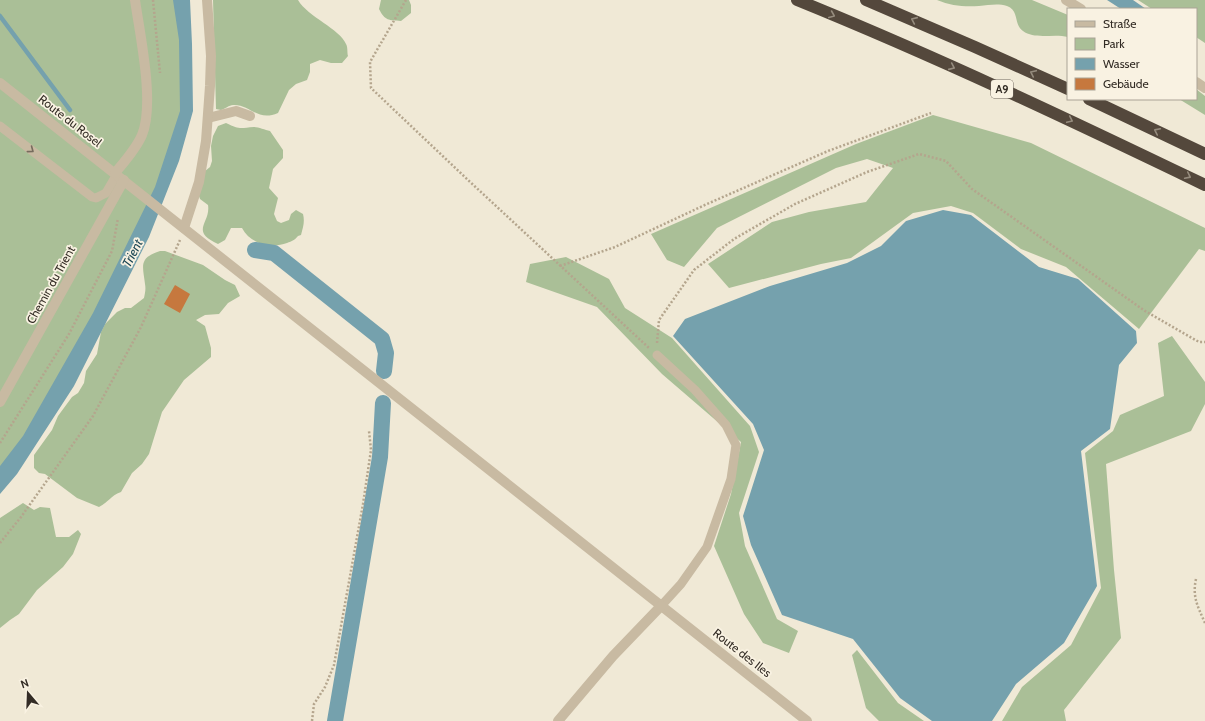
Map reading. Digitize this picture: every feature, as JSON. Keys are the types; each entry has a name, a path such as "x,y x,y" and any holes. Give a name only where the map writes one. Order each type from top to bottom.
{"highway":[{"name":"A9","path":"796,0 889,39 1056,113 1205,185"},
{"name":"A9","path":"866,0 1067,89"},
{"path":"1091,100 1205,154"}],"street":[{"name":"Chemin du Trient","path":"0,402 141,135 146,118 146,86 136,0"},
{"path":"184,228 192,206 202,166 208,118 211,56 207,0"},
{"path":"1066,0 1079,8"},
{"name":"Route du Rosel","path":"0,83 184,228"},
{"path":"208,118 236,111 250,116"},
{"name":"Route des Iles","path":"184,228 807,721"},
{"path":"558,721 613,656 661,606"}],"lane":[{"path":"0,126 92,197 96,198 106,193 119,176"},
{"path":"656,355 695,390 726,425 736,445 731,479 707,547 682,584 661,606"}],"path":[{"path":"406,0 370,62 371,88 656,355"},
{"path":"560,266 615,247 707,204 828,151 931,113"},
{"path":"656,355 659,320 694,270 734,239 794,204 867,172 920,154 946,160 972,189 1145,311 1199,342 1205,342"},
{"path":"0,443 73,328 112,251 118,216"},
{"path":"0,544 93,416 141,327 184,228"},
{"path":"312,721 314,704 325,687 334,665 371,450 369,431"},
{"path":"1196,579 1193,589 1194,599 1205,623"}],"green space":[{"path":"0,0 181,0 182,114 161,192 72,367 0,477"},
{"path":"213,0 298,0 309,12 343,38 347,45 348,56 342,63 331,63 320,60 310,64 310,72 307,80 296,84 289,90 278,113 271,115 259,114 239,105 233,105 221,110 216,109"},
{"path":"381,0 409,0 411,5 411,13 401,21 385,18 379,9"},
{"path":"937,0 1032,0 1067,15 1067,37 1039,36 1028,34 1018,25 1014,11 1004,5 963,6 948,4"},
{"path":"1138,0 1205,0 1205,43 1197,38 1197,8 1150,8"},
{"path":"1197,90 1205,96 1205,115 1181,100 1197,100"},
{"path":"933,115 1031,143 1205,228 1205,251 1199,249 1139,329 1066,267 1021,249 973,213 951,206 913,213 851,258 821,264 729,288 708,264 772,222 809,212 866,202 893,168 867,159 836,168 717,228 684,267 667,260 651,234 856,144"},
{"path":"226,123 237,128 256,127 270,131 283,150 283,158 273,169 269,188 278,198 274,214 277,221 281,223 289,220 291,214 296,210 303,214 304,222 301,235 293,240 281,245 262,244 250,238 242,228 231,228 225,240 218,244 205,235 203,226 207,217 208,205 200,199 195,184 199,176 210,167 212,161 211,146 213,136 218,126"},
{"path":"160,251 165,251 203,265 235,285 240,296 228,303 219,314 205,315 196,320 205,326 211,348 211,357 184,380 162,412 149,454 142,464 132,473 121,492 114,495 99,507 77,498 45,474 39,473 34,468 34,455 52,430 58,416 72,397 78,393 84,383 86,371 97,354 101,332 105,324 117,312 125,308 131,308 144,298 145,288 143,267 145,260"},
{"path":"566,257 609,279 625,308 672,338 750,426 759,452 739,513 745,546 777,619 798,631 789,653 763,643 744,614 714,546 731,494 741,442 662,374 597,307 526,282 530,264"},
{"path":"1172,336 1205,382 1205,404 1191,431 1106,464 1121,638 1064,710 1066,721 1002,721 1022,687 1071,645 1101,588 1085,453 1113,431 1120,415 1164,396 1158,343"},
{"path":"23,503 34,510 40,507 50,508 56,537 69,537 78,530 81,534 73,554 63,567 37,590 19,614 0,628 0,518"},
{"path":"857,650 898,703 924,721 879,721 866,708 852,655"}],"water":[{"name":"Trient","path":"173,0 190,0 192,44 193,111 179,161 149,237 74,386 17,474 0,494 0,466 23,436 93,313 155,187 180,111 179,40"},
{"path":"1107,0 1133,0 1145,8 1119,8"},
{"path":"943,210 971,215 1039,267 1078,279 1136,331 1137,343 1119,365 1110,429 1081,451 1097,586 1064,643 1016,684 992,721 932,721 900,698 853,639 782,615 751,545 743,516 764,450 753,424 673,336 685,319 770,286 847,263 881,246 906,221"}],"building":[{"path":"175,285 190,294 180,313 164,304"}],"waterway":[{"path":"0,16 70,110"},
{"path":"255,250 274,253 382,339 386,353 384,371"},
{"path":"335,721 380,457 383,403"}]}
